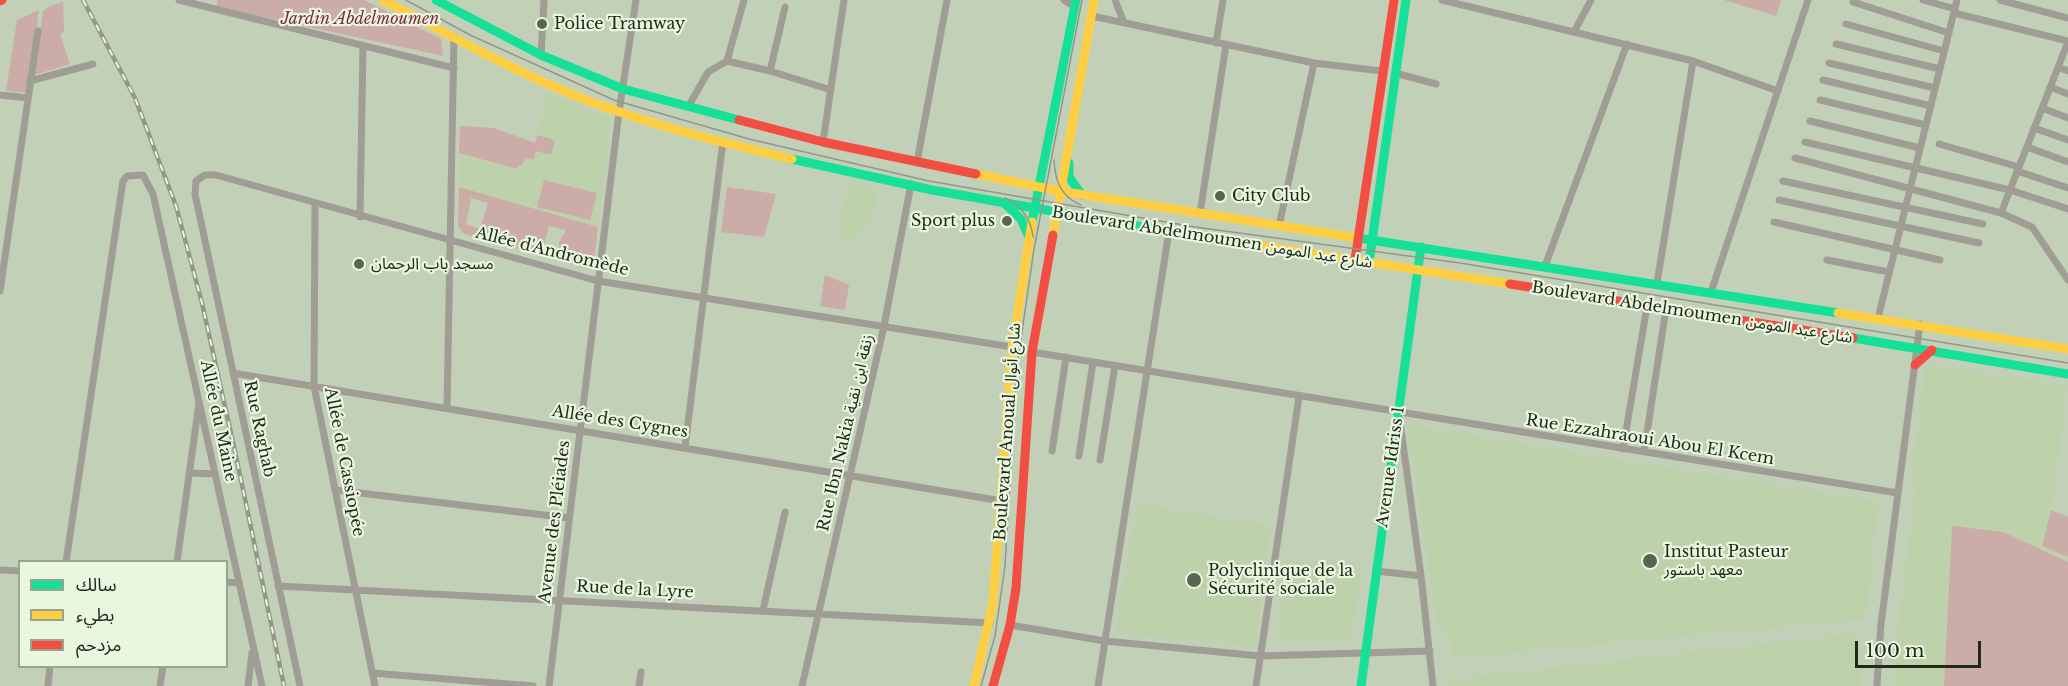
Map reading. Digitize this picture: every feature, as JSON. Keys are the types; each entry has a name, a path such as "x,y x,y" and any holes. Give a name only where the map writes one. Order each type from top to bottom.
{"main road":[{"name":"Boulevard Abdelmoumen شارع عبد المومن","path":"383,0 548,84 619,112 723,141 911,184 1055,213 1932,350 2068,374"},
{"name":"Boulevard Abdelmoumen شارع عبد المومن","path":"436,0 452,5 541,55 623,89 822,142 1038,188 1920,324 2068,350"},
{"path":"1093,8 1099,0"},
{"path":"1354,260 1394,0"},
{"path":"1369,263 1406,0"},
{"name":"Boulevard Anoual شارع أنوال","path":"974,686 990,623 998,577 1012,347 1038,188 1075,3"},
{"name":"Boulevard Anoual شارع أنوال","path":"993,686 1010,626 1016,588 1032,352 1093,8"},
{"path":"1069,142 1069,177 1082,195"},
{"path":"1005,204 1025,225 1029,238"},
{"name":"Avenue Idriss 1","path":"1361,686 1421,248"},
{"path":"1915,365 1921,357 1932,350"}],"street":[{"path":"178,0 209,4 454,68"},
{"path":"541,55 544,0"},
{"name":"Avenue des Pléiades","path":"549,686 619,112 636,0"},
{"path":"727,61 744,0"},
{"path":"822,142 844,0"},
{"path":"917,162 947,0"},
{"path":"1064,0 1075,3"},
{"path":"1115,0 1124,23"},
{"path":"1215,43 1223,0"},
{"path":"1442,0 1475,4 1574,32 1693,61 1778,91"},
{"path":"1574,32 1591,0"},
{"path":"1711,292 1808,0"},
{"path":"1923,0 1954,11 2068,42 2001,213"},
{"path":"1878,318 1957,0"},
{"path":"2000,0 2068,18"},
{"path":"1854,2 1949,33"},
{"path":"770,71 785,7"},
{"path":"1093,8 1124,23 1215,43 1314,63 1382,71"},
{"path":"1846,24 1944,51"},
{"path":"0,291 38,32"},
{"path":"447,408 454,36"},
{"path":"1545,266 1627,44"},
{"path":"1836,44 1940,69"},
{"path":"1200,213 1226,45"},
{"path":"360,217 363,46"},
{"path":"688,107 708,72 727,61 770,71 831,90"},
{"path":"1657,283 1693,61"},
{"path":"1279,226 1314,63"},
{"path":"1829,63 1935,88"},
{"path":"30,81 93,64"},
{"path":"2058,67 2068,71"},
{"path":"1395,73 1436,84"},
{"path":"1823,80 1931,105"},
{"path":"2050,87 2068,94"},
{"path":"0,95 28,98"},
{"path":"1820,100 1926,125"},
{"path":"2042,108 2068,118"},
{"path":"1810,121 1920,148"},
{"path":"2034,128 2068,141"},
{"path":"685,447 723,141"},
{"path":"1805,142 2010,190 2068,208"},
{"path":"1939,144 2018,169 2068,188"},
{"path":"2027,147 2068,162"},
{"path":"1795,158 1911,187 2001,213 2032,226 2068,280"},
{"name":"Allée du Maine","path":"66,560 123,181 132,175 143,175 150,184 262,686"},
{"name":"Allée d'Andromède","path":"200,178 216,175 360,217 598,281 1012,347"},
{"name":"Rue Raghab","path":"200,178 196,182 195,194 300,686"},
{"path":"1784,181 1983,224"},
{"name":"Rue Ibn Nakia زنقة ابن نقية","path":"802,686 884,326 911,184"},
{"path":"1779,200 1979,243"},
{"name":"Allée de Cassiopée","path":"315,204 314,386 375,686"},
{"path":"1774,222 1940,260"},
{"path":"1098,686 1169,231"},
{"path":"1827,260 1889,272"},
{"path":"1623,449 1647,306"},
{"path":"1644,452 1666,309"},
{"path":"1877,686 1881,624 1920,324"},
{"name":"Rue Ezzahraoui Abou El Kcem","path":"1032,352 1898,493"},
{"path":"1052,451 1066,357"},
{"path":"1079,456 1093,362"},
{"path":"1100,460 1115,366"},
{"name":"Allée des Cygnes","path":"233,373 1002,501"},
{"path":"177,560 199,397"},
{"path":"1256,686 1299,397"},
{"path":"1398,413 1421,576 1433,686"},
{"path":"189,473 216,474"},
{"path":"335,490 569,518"},
{"path":"763,610 785,512"},
{"path":"0,570 18,572"},
{"path":"1376,572 1421,576"},
{"path":"228,582 238,583"},
{"name":"Rue de la Lyre","path":"278,585 990,623"},
{"path":"1010,626 1105,641 1260,656 1430,651"},
{"path":"248,686 253,647"},
{"path":"48,686 50,668"},
{"path":"160,686 163,668"},
{"path":"639,686 641,672"},
{"path":"372,673 533,686"}],"shaded area":[{"path":"548,94 611,118 598,227 459,187 459,153 516,169 524,157 555,140 537,135"},
{"path":"848,183 878,189 873,214 855,239 838,236"},
{"path":"1926,364 2068,386 2051,510 2068,517 2068,686 1893,686 1901,599 1916,488 1911,481"},
{"name":"Institut Pasteur معهد باستور","path":"1408,425 1878,502 1866,619 1453,658 1452,642 1437,622"},
{"name":"Polyclinique de la Sécurité sociale","path":"1137,503 1270,526 1256,646 1115,633"},
{"path":"1288,560 1361,569 1352,640 1277,638"},
{"path":"1859,633 1860,686 1450,686 1449,680"}],"green space":[{"name":"Jardin Abdelmoumen","path":"217,0 364,0 441,39 443,56 217,7"},
{"path":"1724,0 1781,0 1776,16"},
{"path":"63,2 64,32 60,34 70,64 34,75 43,11"},
{"path":"39,10 27,93 6,91 17,20"},
{"path":"460,126 494,128 535,143 537,135 555,140 551,155 536,151 533,160 525,158 522,166 518,165 517,169 459,153"},
{"path":"544,180 597,193 590,220 537,207"},
{"path":"459,187 598,227 594,259 584,266 464,234 458,226","holes":["471,198 488,203 480,229 466,224","549,226 566,230 559,242 559,254 546,252 543,248"]},
{"path":"727,187 776,194 764,237 721,232"},
{"path":"825,275 849,285 845,310 820,306"},
{"path":"2051,510 2068,517 2068,557 2042,546"},
{"path":"1952,526 2003,532 2068,562 2068,686 1944,686"}],"tram line":[{"path":"406,0 470,35 614,100 749,139 929,181 1195,227 1460,263 2068,363"},
{"path":"981,686 995,636 1005,566 1017,366 1034,249 1082,0"},
{"path":"1054,160 1060,187 1068,198 1081,205"},
{"path":"1005,198 1025,214 1033,237"}],"railway":[{"path":"83,0 135,98 176,206 202,303 284,686"}],"traffic: fast":[{"path":"436,0 541,55 623,89 739,120"},
{"path":"1032,222 1076,0"},
{"path":"1369,263 1406,0"},
{"path":"792,159 932,190 1159,230"},
{"path":"1069,163 1069,177 1082,195"},
{"path":"1005,204 1021,219 1028,235"},
{"path":"1358,238 1838,313"},
{"path":"1361,686 1421,247"},
{"path":"1853,338 2068,374"}],"traffic: slow":[{"path":"383,0 510,66 589,101 664,126 792,159"},
{"path":"1053,235 1094,0"},
{"path":"976,174 1059,191 1358,238"},
{"path":"974,686 993,603 1012,348 1032,222"},
{"path":"1159,230 1510,284"},
{"path":"1838,313 2068,349"}],"traffic: jam":[{"path":"1355,260 1394,0"},
{"path":"739,120 823,142 976,174"},
{"path":"993,686 1010,625 1016,588 1032,352 1053,235"},
{"path":"1510,284 1853,338"},
{"path":"1915,365 1932,350"}],"place":[{"name":"Police Tramway","path":"542,24"},
{"name":"City Club","path":"1220,196"},
{"name":"Sport plus","path":"1007,221"},
{"name":"مسجد باب الرحمان","path":"359,264"},
{"name":"Institut Pasteur معهد باستور","path":"1650,561"},
{"name":"Polyclinique de la Sécurité sociale","path":"1194,580"}]}
